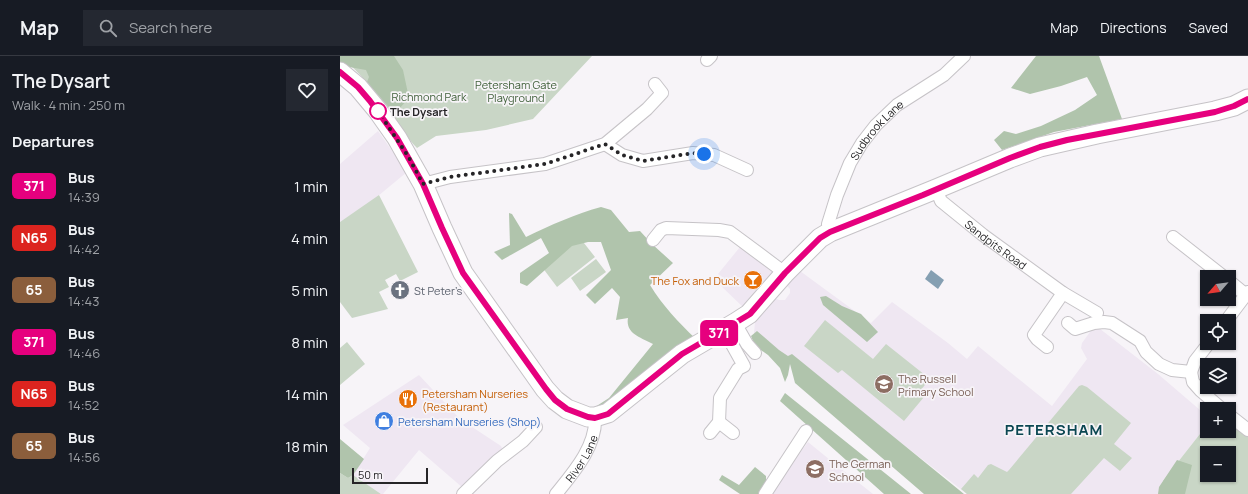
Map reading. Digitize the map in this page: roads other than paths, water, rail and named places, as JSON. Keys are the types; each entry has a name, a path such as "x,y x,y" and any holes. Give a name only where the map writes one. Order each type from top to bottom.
{"main road":[{"path":"340,72 358,87 378,111 408,156 423,184 463,273 546,389 555,400 567,409 595,418 608,414 682,354 730,327 754,310 785,273 820,238 830,232 1040,147 1067,140 1215,112 1234,106 1248,99"}],"street":[{"name":"Sudbrook Lane","path":"830,232 828,224 837,195 850,163 862,143 876,126 897,105 944,75 960,57"},
{"path":"423,184 450,177 545,164 605,144 647,109 662,92"},
{"path":"605,144 622,155 643,161 693,153 714,155 747,170"},
{"name":"Sandpits Road","path":"936,189 941,201 984,235 1063,293 1140,340 1146,352 1159,364 1172,370 1191,372"},
{"path":"653,240 661,230 666,228 727,231 737,236 785,273"},
{"path":"1173,237 1215,270"},
{"path":"1231,314 1247,294 1236,286"},
{"path":"1047,347 1034,335 1063,293"},
{"path":"1068,323 1075,329 1082,328 1101,317"},
{"path":"730,327 755,352"},
{"path":"710,433 719,422 720,398 738,370 744,366 730,327"},
{"path":"1204,350 1195,361 1191,372 1193,382 1214,402"},
{"name":"River Lane","path":"556,494 590,446 596,425 595,418"},
{"path":"1236,421 1248,430"},
{"path":"719,422 733,433"},
{"path":"463,494 497,461 523,441 536,428"},
{"path":"765,494 806,431"}],"water":[{"path":"931,270 944,280 938,289 925,279"}],"place":[{"name":"The Dysart","path":"378,111"},
{"name":"The Fox and Duck","path":"753,280"},
{"name":"St Peter’s","path":"400,290"},
{"name":"The Russell Primary School","path":"884,384"},
{"name":"Petersham Nurseries (Restaurant)","path":"408,399"},
{"name":"Petersham Nurseries (Shop)","path":"384,421"},
{"name":"The German School","path":"815,469"}],"district":[{"name":"PETERSHAM","path":"1054,429"}],"park label":[{"name":"Petersham Gate Playground","path":"516,90"},
{"name":"Richmond Park","path":"429,96"}]}
